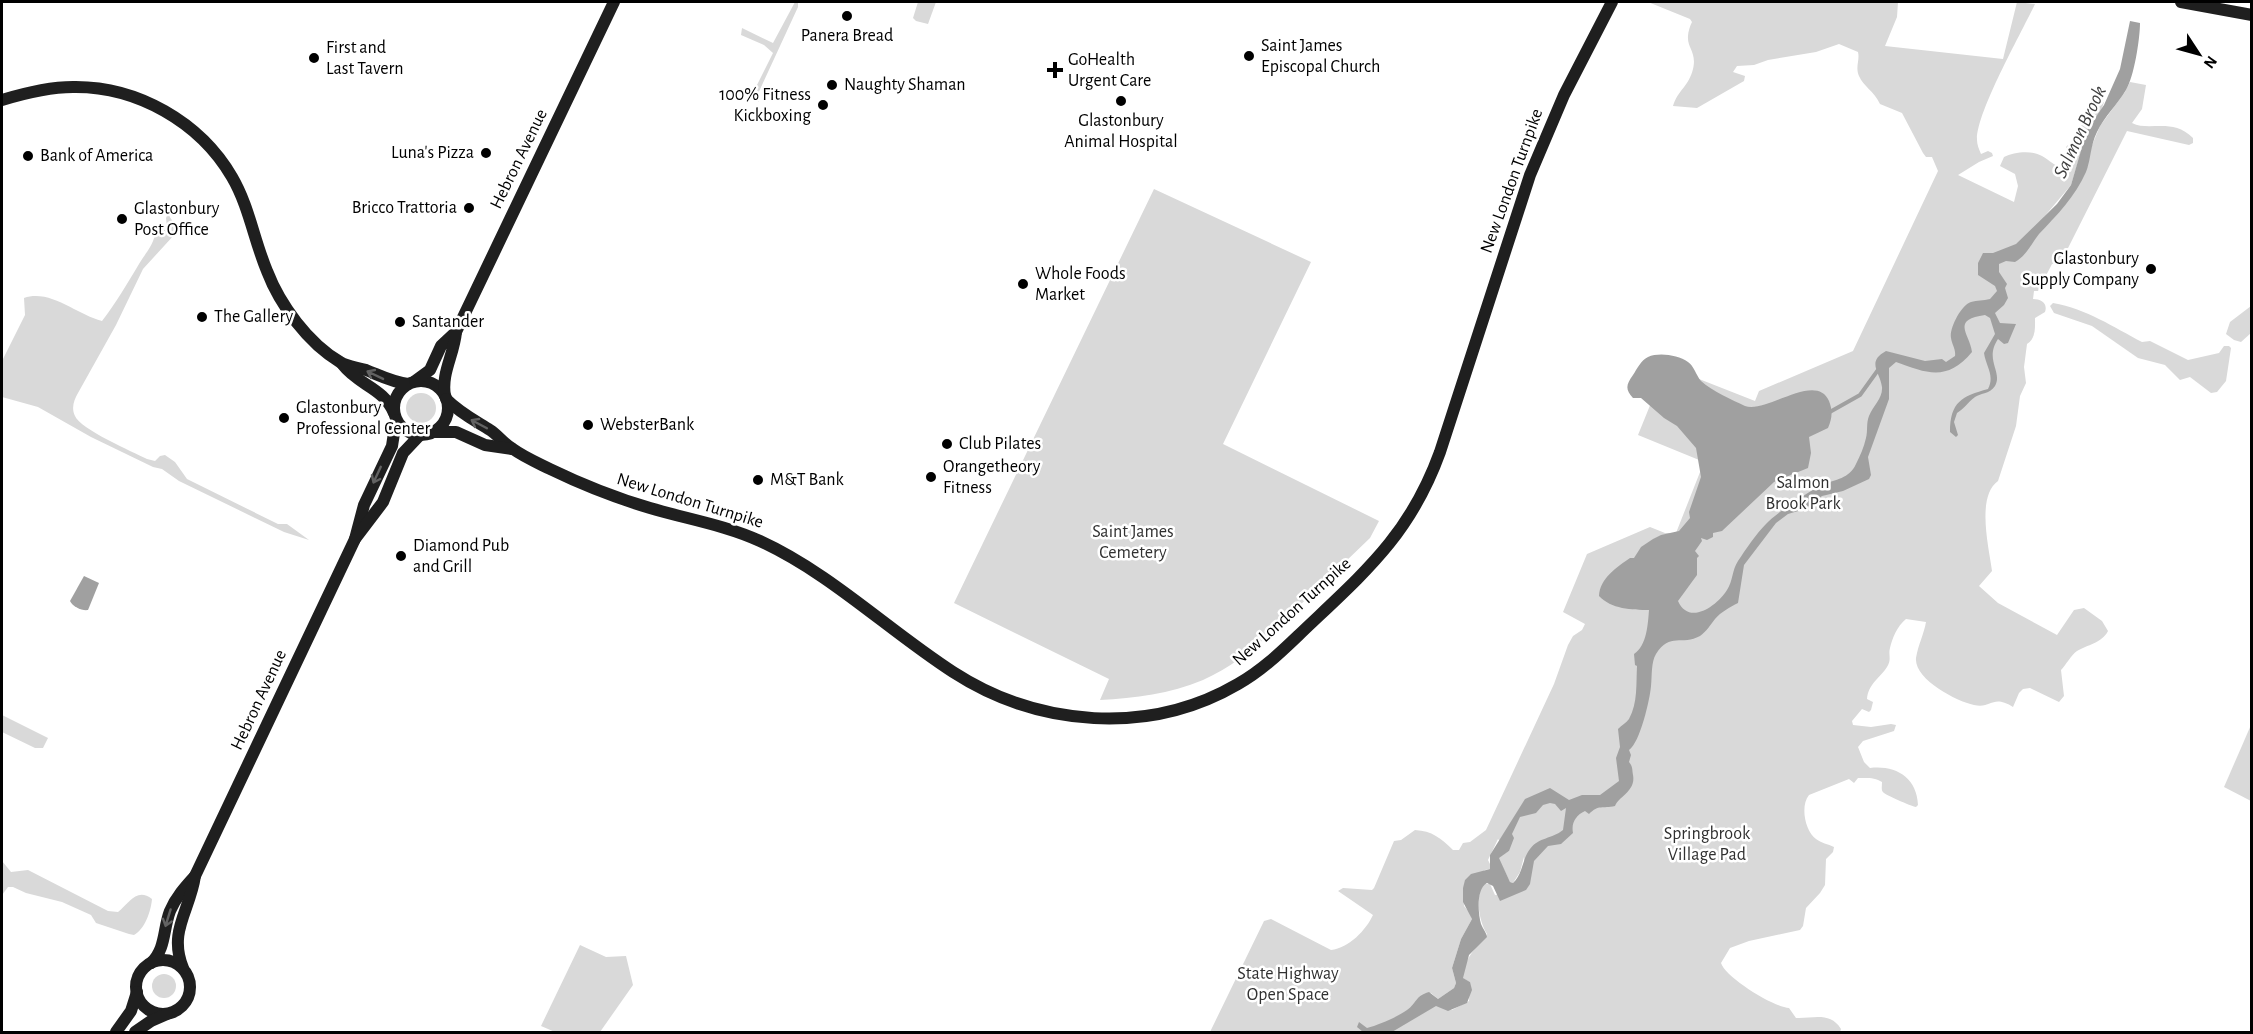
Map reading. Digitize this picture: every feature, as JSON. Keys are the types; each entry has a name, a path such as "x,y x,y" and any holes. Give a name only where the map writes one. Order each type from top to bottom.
{"main road":[{"name":"Hebron Avenue","path":"446,397 445,374 454,351 456,332 614,2"},
{"name":"New London Turnpike","path":"446,397 467,418 492,431 512,449 563,475 604,493 653,509 719,526 770,545 816,574 955,674 1012,702 1065,716 1110,719 1161,713 1210,698 1249,677 1284,649 1385,551 1419,502 1440,452 1533,166 1564,95 1612,2"},
{"path":"2181,2 2252,15"},
{"path":"2,99 56,88 93,88 136,98 181,122 211,149 232,178 246,208 267,273 286,306 317,343 362,382 384,396 395,417 406,431 420,435 433,432 441,426 446,416 446,397 432,384 387,381 368,371 342,364"},
{"name":"Hebron Avenue","path":"412,383 430,370 441,346 456,332"},
{"path":"395,417 396,396 412,383"},
{"name":"Hebron Avenue","path":"356,539 364,505 392,446 395,417"},
{"name":"New London Turnpike","path":"433,432 456,432 485,445 512,449"},
{"name":"Hebron Avenue","path":"183,968 179,959 177,938 180,922 192,894 195,876 356,539 383,502 403,453 408,445 420,435"},
{"name":"Hebron Avenue","path":"151,963 162,947 167,921 174,902 195,876"},
{"path":"116,1032 134,1005 139,977 145,968 151,963 166,960 183,968 190,982 188,997 182,1006 151,1021 135,1032"},
{"path":"137,992 147,1008 157,1013 168,1013"}],"green space":[{"path":"795,2 798,3 798,7 756,98 759,102 756,102 752,98 753,92 745,86 755,89 773,53 764,45 741,35 742,28 773,43"},
{"path":"918,2 936,2 928,24 913,18"},
{"path":"1648,2 1898,2 1897,17 1885,46 2003,59 2017,2 2035,4 1991,92 1979,128 1977,142 1981,154 1988,151 1993,156 1958,175 2014,202 2018,186 2015,174 2000,166 2004,157 2028,152 2042,156 2055,165 2064,166 2072,156 2066,151 2066,147 2087,118 2104,102 2101,111 2089,126 2071,185 2044,217 2051,221 2088,166 2090,150 2100,126 2130,82 2146,85 2142,109 2132,123 2146,126 2169,126 2193,138 2193,143 2189,145 2127,131 2063,258 2060,262 2052,264 2038,291 2034,291 2033,299 2043,302 2046,306 2045,312 2035,318 2033,336 2027,344 2024,367 2026,383 2020,396 2016,426 1998,481 1991,488 1987,498 1986,523 1992,571 1979,586 1998,603 2057,635 2074,610 2084,608 2102,621 2108,631 2098,641 2075,653 2061,670 2064,696 2059,702 2030,688 2023,689 2019,693 2013,707 2001,702 1974,705 1957,699 1938,688 1922,674 1917,666 1917,653 1926,622 1906,619 1898,629 1891,644 1888,664 1868,694 1867,699 1873,702 1871,710 1869,712 1862,709 1852,721 1853,725 1871,727 1896,725 1894,731 1863,741 1858,747 1864,762 1870,768 1896,771 1909,780 1917,795 1918,805 1913,806 1888,795 1882,791 1882,782 1870,778 1858,778 1854,783 1849,779 1809,795 1804,812 1809,830 1818,840 1834,847 1833,852 1826,859 1825,885 1806,908 1803,926 1800,930 1749,941 1730,948 1721,963 1724,969 1740,983 1772,1003 1789,1008 1796,1018 1826,1018 1837,1023 1841,1029 1840,1032 1210,1032 1264,921 1271,919 1331,950 1338,949 1356,937 1373,915 1338,891 1343,888 1372,890 1394,841 1401,840 1415,830 1436,836 1453,850 1459,850 1463,843 1470,842 1486,830 1554,684 1568,645 1585,624 1563,612 1587,554 1650,527 1665,533 1676,533 1704,462 1638,435 1666,366 1755,401 1759,391 1853,351 1938,171 1932,157 1926,157 1923,153 1902,113 1880,104 1861,80 1857,70 1858,52 1839,44 1816,52 1768,60 1754,65 1737,66 1733,72 1745,76 1744,81 1697,108 1673,106 1693,69 1694,58 1688,40 1692,22 1690,19","holes":["1498,839 1509,851 1498,858 1510,882 1513,883 1520,872 1524,857 1526,890 1495,895 1490,884 1483,884 1479,896 1479,909 1487,934 1471,954 1463,972 1462,978 1470,982 1469,1001 1452,1010 1421,995 1431,993 1438,999 1454,988 1456,983 1452,968 1461,939 1472,919 1464,906 1463,888 1485,870 1490,869 1488,860"]},
{"name":"Saint James Cemetery","path":"1154,189 1311,262 1223,444 1379,521 1370,538 1264,639 1229,666 1203,680 1178,689 1100,700 1109,679 954,603"},
{"path":"168,214 173,222 175,234 143,269 116,325 75,398 73,407 75,416 96,433 147,459 155,461 165,455 175,462 187,479 278,524 287,524 309,540 284,532 179,481 162,469 153,467 91,437 38,407 2,397 2,361 25,315 24,298 44,297 102,321 148,250 155,235 162,233 167,227"},
{"path":"2053,303 2088,314 2142,342 2150,341 2188,360 2219,353 2224,346 2229,346 2231,348 2226,381 2217,392 2211,393 2190,377 2180,380 2165,365 2138,358 2092,326 2054,313 2050,306"},
{"path":"2251,306 2251,333 2241,342 2234,340 2226,334 2230,322"},
{"path":"421,393 427,394 435,402 435,414 427,422 421,423 415,422 407,414 406,408 407,402 415,394"},
{"path":"2,715 48,738 43,748 35,748 2,732"},
{"path":"2251,725 2251,801 2224,787"},
{"path":"2,861 11,872 28,870 108,911 118,912 138,895 147,896 152,899 149,914 141,929 134,935 96,923 91,915 62,902 26,893 13,887 8,887 2,895"},
{"path":"580,945 606,957 626,956 633,985 600,1032 555,1032 541,1026"},
{"path":"164,974 172,978 176,986 172,994 164,998 156,994 152,986 156,978"}],"shaded area":[{"path":"2130,21 2140,23 2136,58 2129,84 2097,132 2088,167 2077,190 2023,256 2015,262 2006,261 1999,264 1999,272 2007,284 2005,288 2008,298 1995,313 2000,323 2016,324 2008,343 2004,344 1998,339 1994,346 1993,359 1997,376 1995,386 1988,392 1975,397 1957,413 1954,422 1958,435 1956,437 1950,432 1955,407 1971,394 1988,389 1990,384 1991,379 1984,353 1995,334 1990,318 1985,315 1974,317 1965,324 1972,352 1954,367 1946,371 1928,372 1896,362 1889,368 1889,399 1868,457 1871,475 1869,479 1843,491 1822,496 1805,509 1788,514 1776,523 1744,565 1738,603 1720,614 1700,636 1694,639 1671,641 1661,647 1652,665 1650,692 1644,720 1637,739 1629,750 1631,755 1629,762 1633,775 1630,789 1615,806 1598,808 1589,814 1585,811 1579,815 1574,823 1573,833 1561,844 1548,846 1534,861 1530,884 1526,890 1500,901 1493,886 1487,883 1483,886 1479,896 1479,908 1481,924 1487,937 1469,955 1463,978 1470,982 1472,990 1467,1003 1448,1011 1436,1006 1392,1032 1363,1032 1357,1027 1359,1022 1367,1028 1377,1025 1407,1010 1424,994 1429,992 1438,999 1454,988 1456,983 1452,968 1461,939 1472,919 1463,902 1465,880 1471,874 1490,869 1490,855 1525,799 1550,788 1569,800 1582,795 1600,795 1619,781 1616,758 1620,747 1618,729 1629,719 1634,706 1637,666 1634,654 1642,646 1649,610 1629,609 1609,604 1599,596 1600,590 1606,578 1620,565 1634,558 1641,547 1661,535 1679,531 1690,518 1689,512 1701,477 1696,448 1677,426 1641,398 1633,398 1629,392 1627,387 1629,382 1641,362 1657,355 1668,355 1684,360 1690,364 1699,379 1706,385 1745,406 1754,407 1813,390 1823,393 1831,408 1828,428 1809,437 1811,453 1808,468 1774,482 1722,531 1713,533 1713,537 1707,540 1701,538 1702,541 1695,551 1699,556 1697,575 1678,601 1689,612 1696,613 1710,607 1722,596 1729,587 1738,561 1770,520 1809,492 1846,476 1853,469 1864,445 1869,416 1882,391 1875,363 1880,355 1886,351 1925,361 1942,359 1946,362 1955,356 1951,334 1960,312 1973,301 1990,299 1997,291 1995,286 1978,275 1978,263 1983,253 1993,253 2016,244 2057,204 2071,185 2087,130 2104,105 2120,69","holes":["1555,804 1561,811 1566,808 1563,830 1534,845 1527,853 1516,879 1513,883 1510,882 1499,858 1509,851 1514,838 1512,834 1520,817 1536,813 1543,805"]},
{"path":"84,576 99,583 88,610 78,608 70,601"}],"waterway":[{"name":"Salmon Brook","path":"1828,413 1860,395 1878,370"}],"place":[{"name":"Panera Bread","path":"847,16"},
{"name":"Saint James Episcopal Church","path":"1249,56"},
{"name":"First and Last Tavern","path":"314,58"},
{"name":"GoHealth Urgent Care","path":"1055,70"},
{"name":"Naughty Shaman","path":"832,85"},
{"name":"Glastonbury Animal Hospital","path":"1121,101"},
{"name":"100% Fitness Kickboxing","path":"823,105"},
{"name":"Luna's Pizza","path":"486,153"},
{"name":"Bank of America","path":"28,156"},
{"name":"Bricco Trattoria","path":"469,208"},
{"name":"Glastonbury Post Office","path":"122,219"},
{"name":"Glastonbury Supply Company","path":"2151,269"},
{"name":"Whole Foods Market","path":"1023,284"},
{"name":"The Gallery","path":"202,317"},
{"name":"Santander","path":"400,322"},
{"name":"Glastonbury Professional Center","path":"284,418"},
{"name":"WebsterBank","path":"588,425"},
{"name":"Club Pilates","path":"947,444"},
{"name":"Orangetheory Fitness","path":"931,477"},
{"name":"M&T Bank","path":"758,480"},
{"name":"Diamond Pub and Grill","path":"401,556"}],"park label":[{"name":"Salmon Brook Park","path":"1803,493"},
{"name":"Springbrook Village Pad","path":"1707,844"},
{"name":"State Highway Open Space","path":"1288,984"}]}
